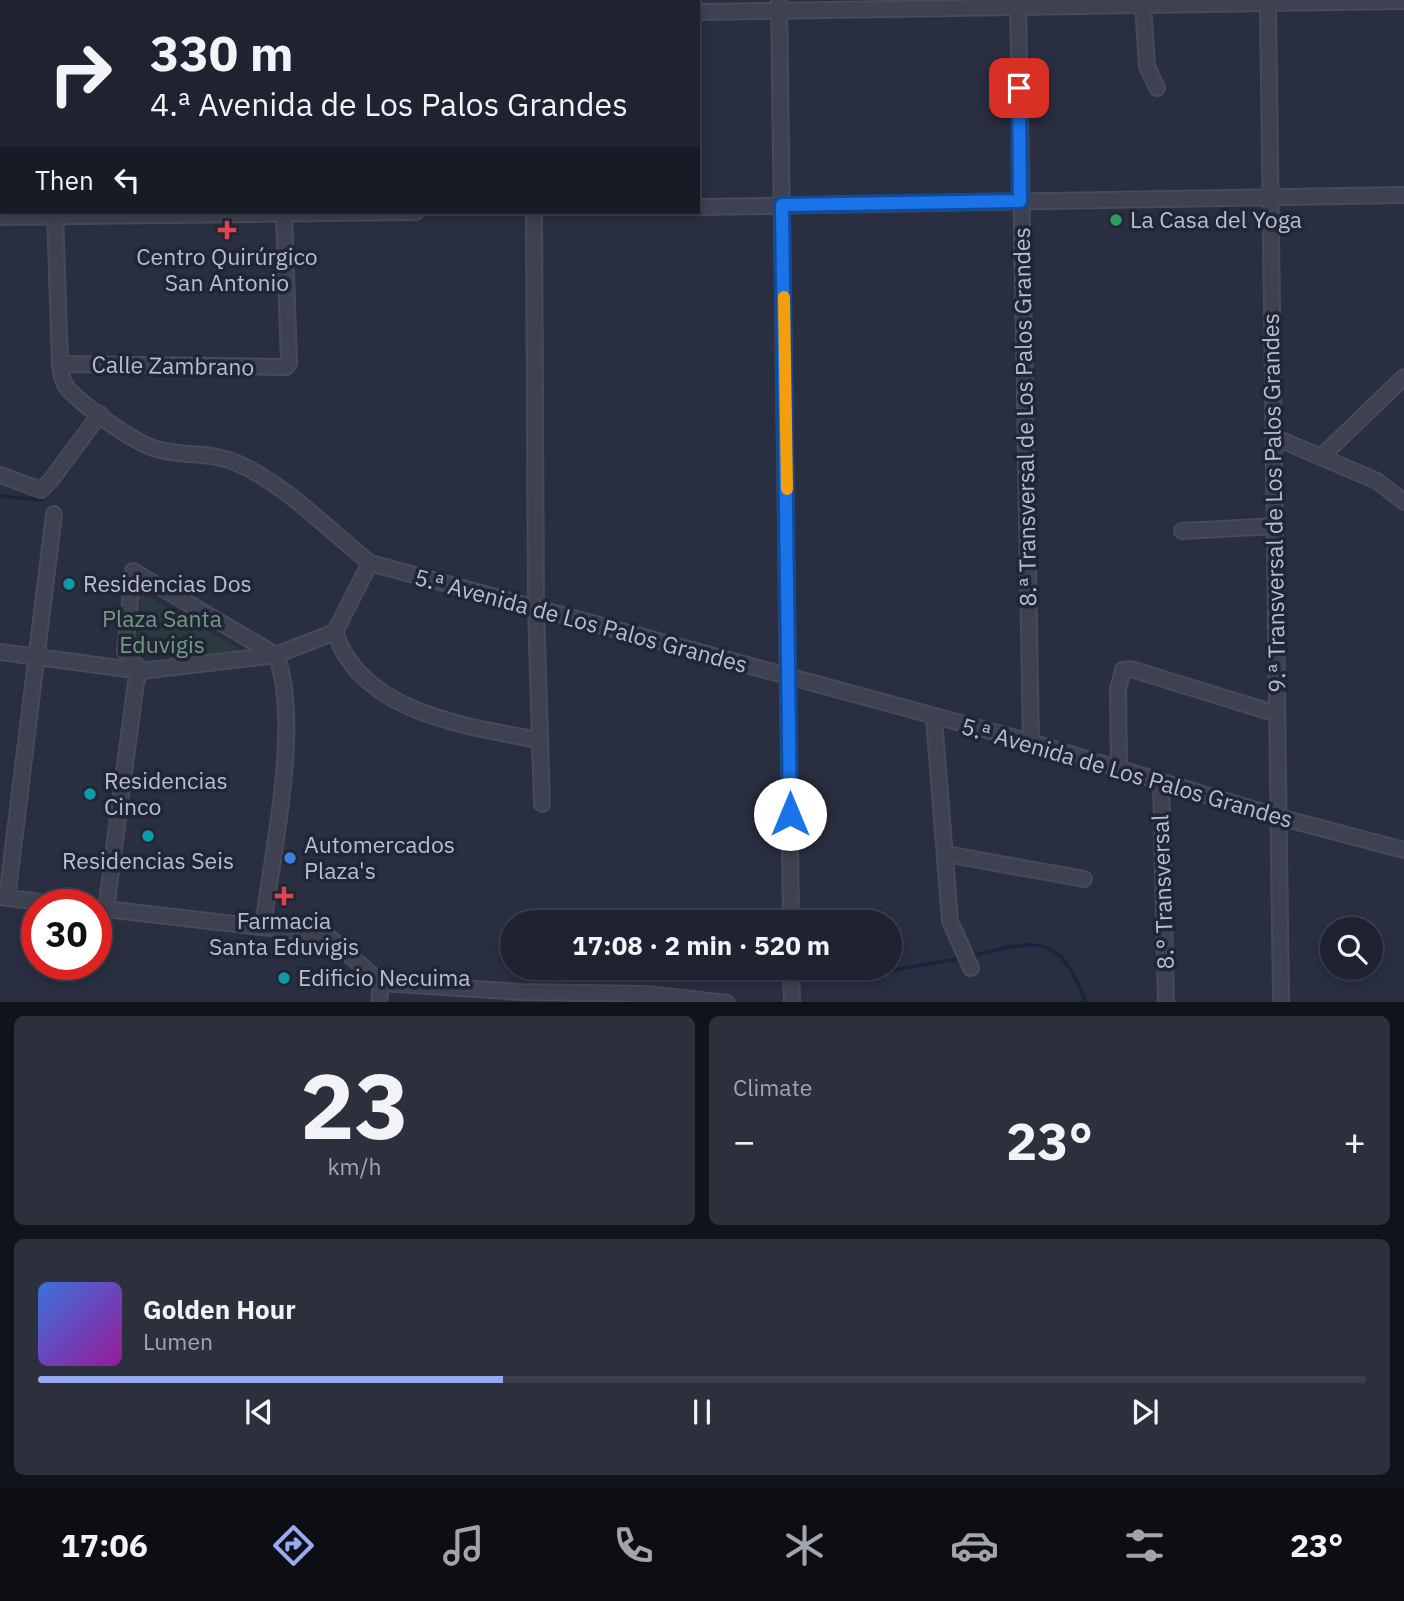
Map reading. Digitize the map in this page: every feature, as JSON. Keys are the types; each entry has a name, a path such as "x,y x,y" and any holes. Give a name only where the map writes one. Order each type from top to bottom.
{"street":[{"path":"700,12 779,5 1143,5 1404,1"},
{"name":"9.ª Transversal de Los Palos Grandes","path":"1268,2 1281,1002"},
{"name":"8.ª Transversal de Los Palos Grandes","path":"1018,4 1031,742"},
{"path":"779,5 791,910"},
{"path":"1143,5 1147,66 1157,88"},
{"path":"700,206 1404,195"},
{"path":"55,214 60,365"},
{"path":"0,217 55,214 284,214"},
{"name":"Calle Zambrano","path":"60,365 286,367 289,363 284,214"},
{"path":"534,214 536,608 542,804"},
{"name":"5.ª Avenida de Los Palos Grandes","path":"60,365 67,389 131,438 156,449 221,455 251,469 284,489 323,526 370,563 934,718 1031,742 1279,817 1404,850"},
{"path":"1322,456 1404,377"},
{"path":"0,475 41,490 100,414"},
{"path":"1274,436 1377,481 1404,502"},
{"path":"4,897 38,657 54,514"},
{"path":"1182,531 1275,526"},
{"path":"0,652 141,671 276,655 335,632 370,563"},
{"path":"141,671 125,651 133,570 276,655 280,667 285,720 283,792 263,927"},
{"path":"335,632 340,648 353,670 399,701 450,723 538,740"},
{"path":"1119,769 1118,689 1123,670 1131,668 1277,714"},
{"path":"104,889 136,682 141,671"},
{"path":"934,718 939,820 946,854 950,921 971,968"},
{"name":"8.° Transversal","path":"1161,782 1166,1002"},
{"path":"946,854 1084,879"},
{"path":"112,910 307,931 330,938 381,983 713,1002"},
{"path":"791,980 792,1002"},
{"path":"379,1002 381,983"}],"green space":[{"name":"Plaza Santa Eduvigis","path":"143,595 245,652 145,657 138,650 137,644 140,597"}],"waterway":[{"path":"0,496 42,500"},
{"path":"971,956 1012,947 1042,946 1055,952 1066,963 1086,1002"},
{"path":"902,968 963,958"}],"slow traffic":[{"path":"784,297 787,489"}],"place":[{"name":"La Casa del Yoga","path":"1116,220"},
{"name":"Centro Quirúrgico San Antonio","path":"227,230"},
{"name":"Residencias Dos","path":"69,584"},
{"name":"Residencias Cinco","path":"90,794"},
{"name":"Residencias Seis","path":"148,836"},
{"name":"Automercados Plaza's","path":"290,858"},
{"name":"Farmacia Santa Eduvigis","path":"284,896"},
{"name":"Edificio Necuima","path":"284,978"}],"route":[{"path":"790,814 782,205 1020,201 1019,88"}]}
